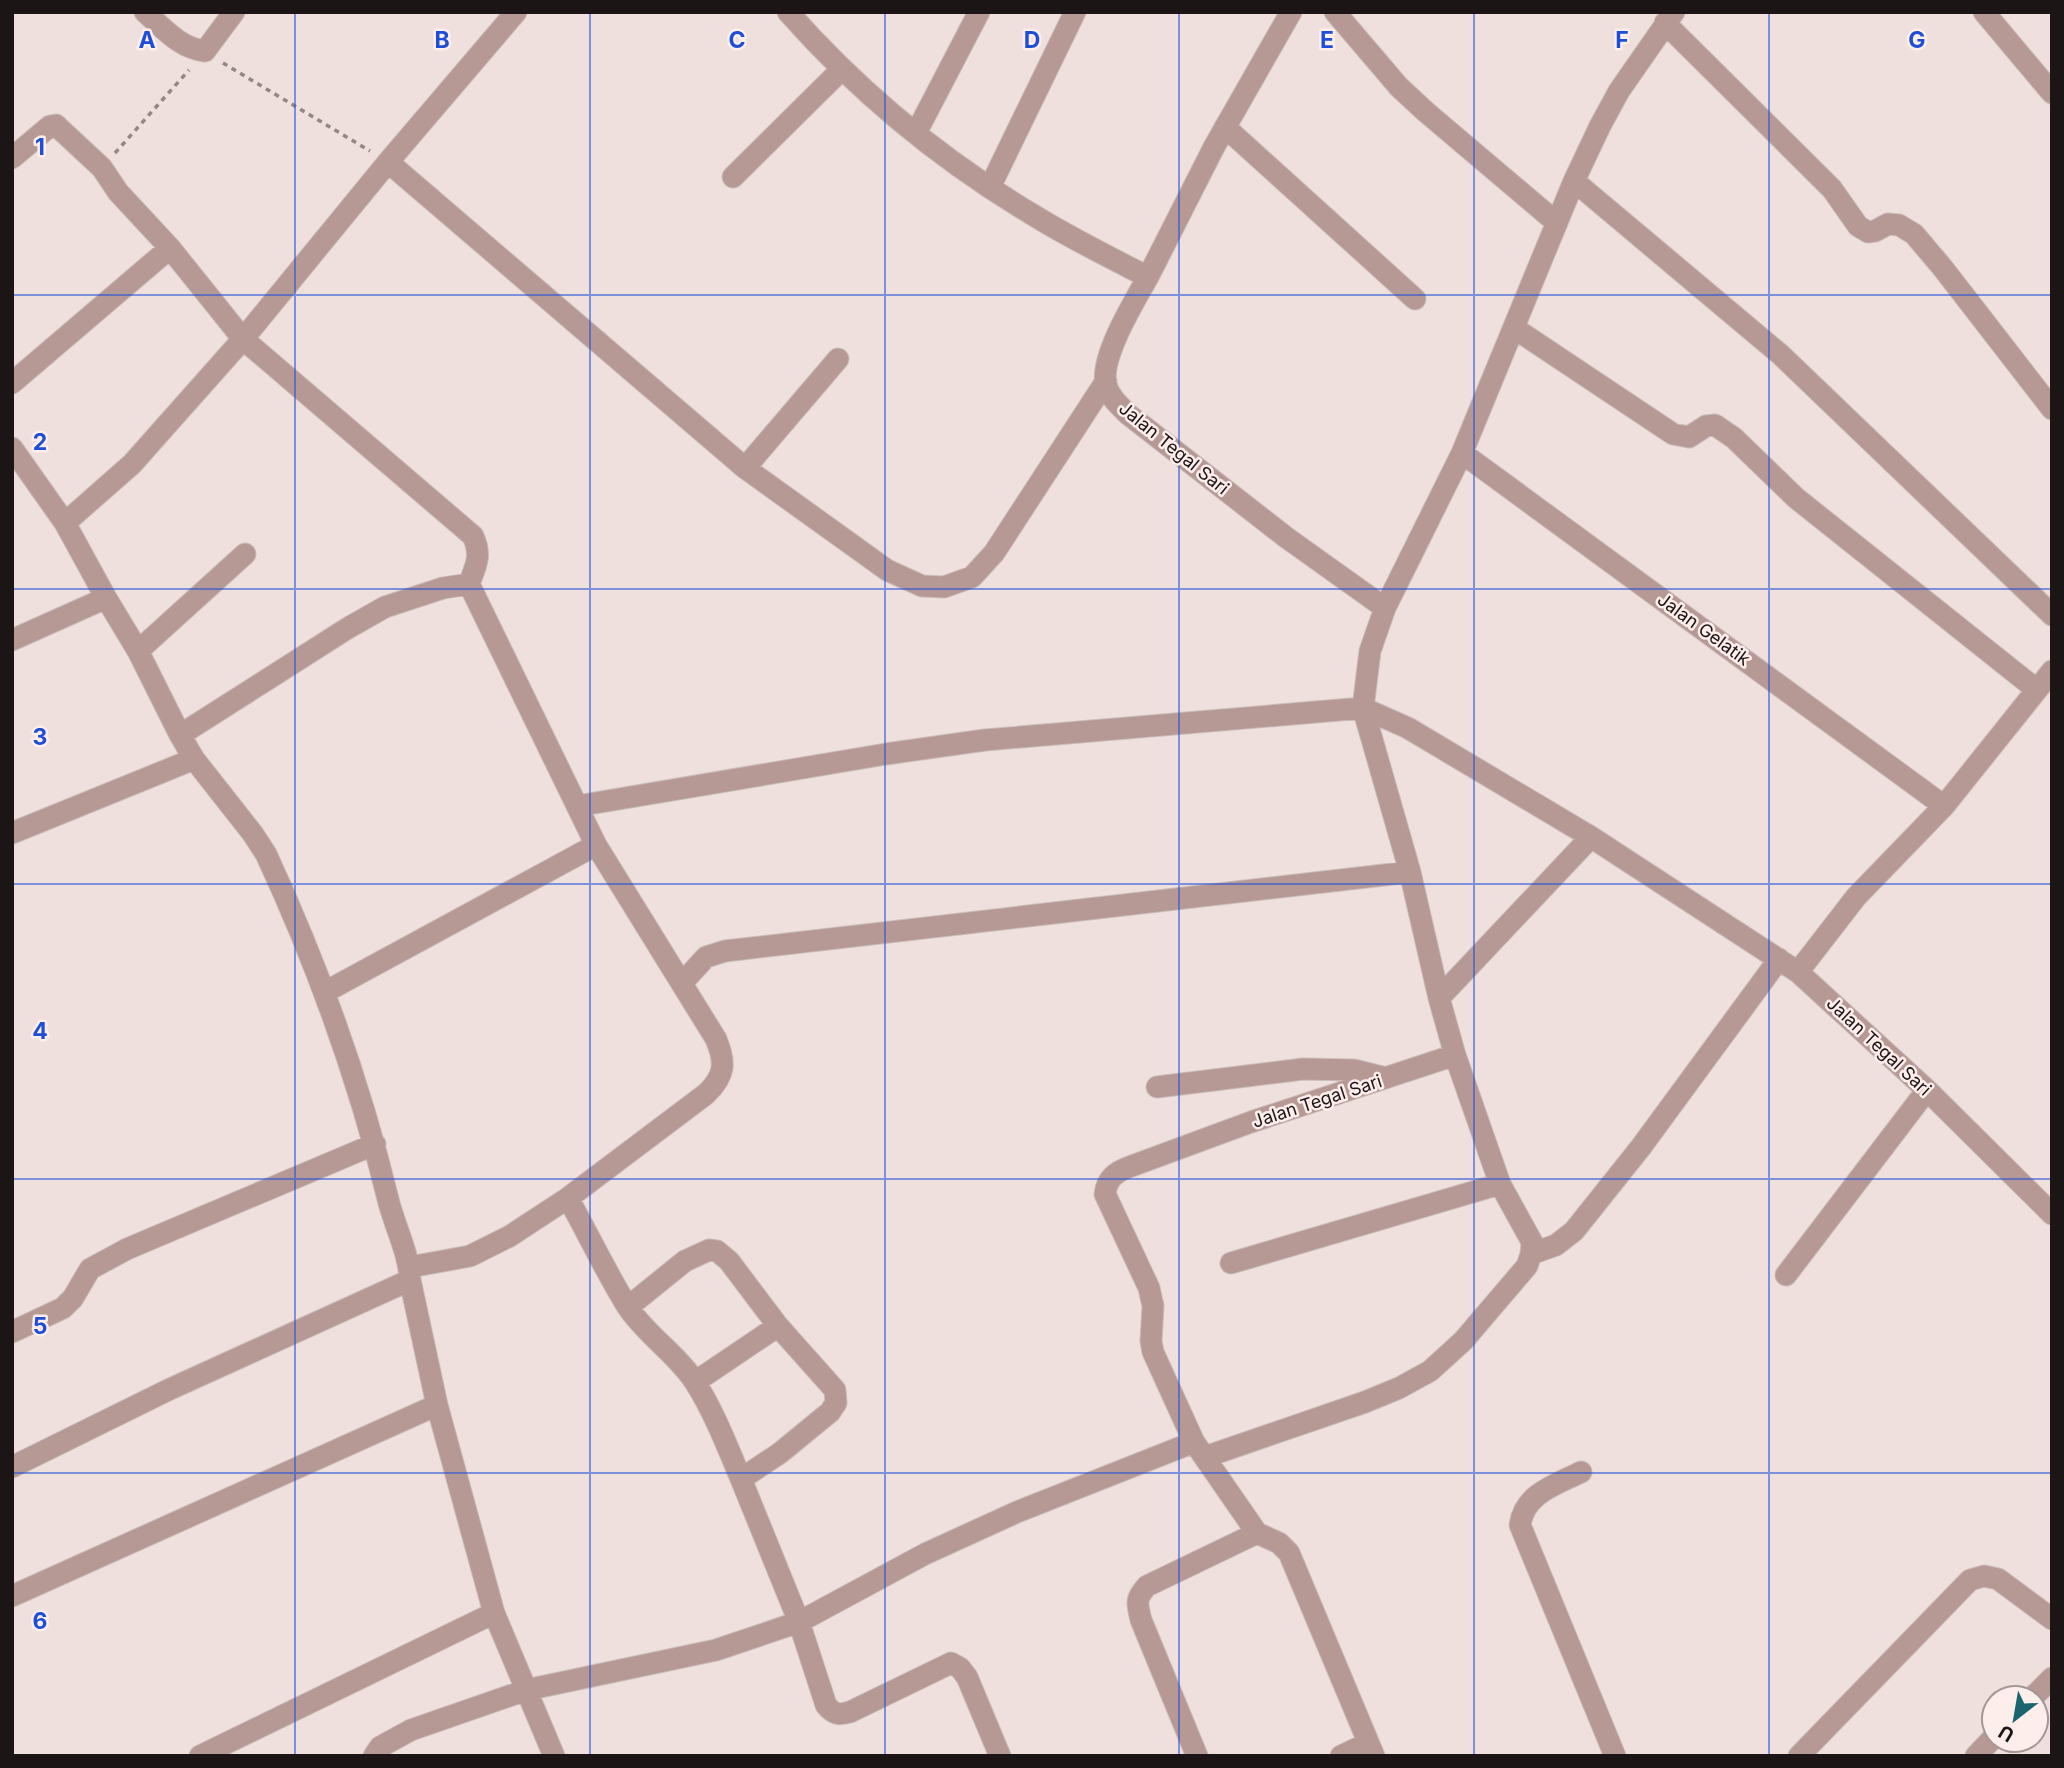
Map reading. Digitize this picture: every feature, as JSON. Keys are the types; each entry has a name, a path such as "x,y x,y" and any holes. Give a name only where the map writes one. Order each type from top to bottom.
{"street":[{"path":"145,12 173,38 190,49 205,51 234,12"},
{"path":"65,523 132,464 243,339 388,162 516,12"},
{"path":"788,12 842,70 916,133 1030,214 1148,277"},
{"path":"916,133 979,12"},
{"path":"990,187 1075,12"},
{"path":"388,162 745,468 887,570 922,586 944,587 972,577 994,554 1105,382 1108,360 1114,344 1225,127 1291,12"},
{"path":"1335,12 1399,87 1557,223"},
{"path":"1984,12 2052,93"},
{"path":"374,1756 380,1747 411,1730 526,1690 716,1650 799,1622 925,1554 1017,1512 1199,1449 1365,1402 1399,1388 1430,1371 1471,1332 1527,1266 1532,1242 1500,1184 1455,1055 1410,872 1363,708 1370,651 1385,608 1462,453 1574,181 1619,90 1670,18 1832,189 1858,226 1868,232 1888,224 1899,225 1914,234 2052,409"},
{"path":"733,177 842,70"},
{"path":"12,158 50,126 55,125 102,168 118,192 170,248 243,339 473,536 478,547 478,559 469,584 596,845 722,1054 721,1073 716,1084 706,1094 568,1198 510,1236 470,1256 410,1274 12,1467"},
{"path":"1225,127 1415,299"},
{"path":"1574,181 1782,355 2052,615"},
{"path":"12,383 170,248"},
{"path":"1514,328 1673,434 1689,437 1706,426 1719,427 1796,498 2036,690"},
{"path":"745,468 838,359"},
{"name":"Jalan Tegal Sari","path":"1105,382 1109,393 1129,415 1287,538 1385,608"},
{"path":"12,447 65,523 138,651 194,759 266,854 325,992 375,1144 410,1274 437,1405 494,1613 554,1756"},
{"name":"Jalan Gelatik","path":"1462,453 1944,806"},
{"path":"138,651 246,554"},
{"path":"180,735 385,607 469,584"},
{"path":"12,640 106,598"},
{"path":"1798,972 1856,897 1944,806 2052,671"},
{"path":"577,806 985,740 1363,708"},
{"name":"Jalan Tegal Sari","path":"1363,708 1408,727 1591,837 1798,972 1927,1090 2052,1214"},
{"path":"12,833 194,759"},
{"path":"1439,998 1591,837"},
{"path":"325,992 596,845"},
{"path":"681,983 706,957 725,951 1410,872"},
{"path":"1531,1254 1556,1245 1574,1231 1641,1147 1779,960"},
{"name":"Jalan Tegal Sari","path":"1257,1533 1199,1449 1153,1352 1153,1306 1149,1288 1105,1194 1109,1180 1116,1172 1251,1122 1455,1055"},
{"path":"1157,1087 1303,1069 1346,1069 1386,1078"},
{"path":"1786,1275 1927,1090"},
{"path":"12,1332 64,1308 90,1269 127,1249 375,1144"},
{"path":"1231,1263 1500,1184"},
{"path":"568,1198 628,1307 649,1334 695,1382 716,1422 799,1622 826,1705 831,1712 840,1715 850,1712 951,1663 960,1668 967,1678 1000,1756"},
{"path":"628,1307 685,1261 709,1250 717,1251 729,1261 778,1326 835,1390 834,1409 780,1453 741,1479"},
{"path":"695,1382 778,1326"},
{"path":"12,1596 437,1405"},
{"path":"1581,1472 1540,1493 1528,1503 1521,1516 1520,1525 1615,1756"},
{"path":"1197,1756 1141,1619 1137,1602 1147,1586 1257,1533 1279,1543 1289,1553 1371,1749 1341,1756"},
{"path":"1799,1756 1970,1580 1984,1576 1998,1579 2052,1619"},
{"path":"200,1756 494,1613"}],"path":[{"path":"102,168 205,51 388,162"}]}
